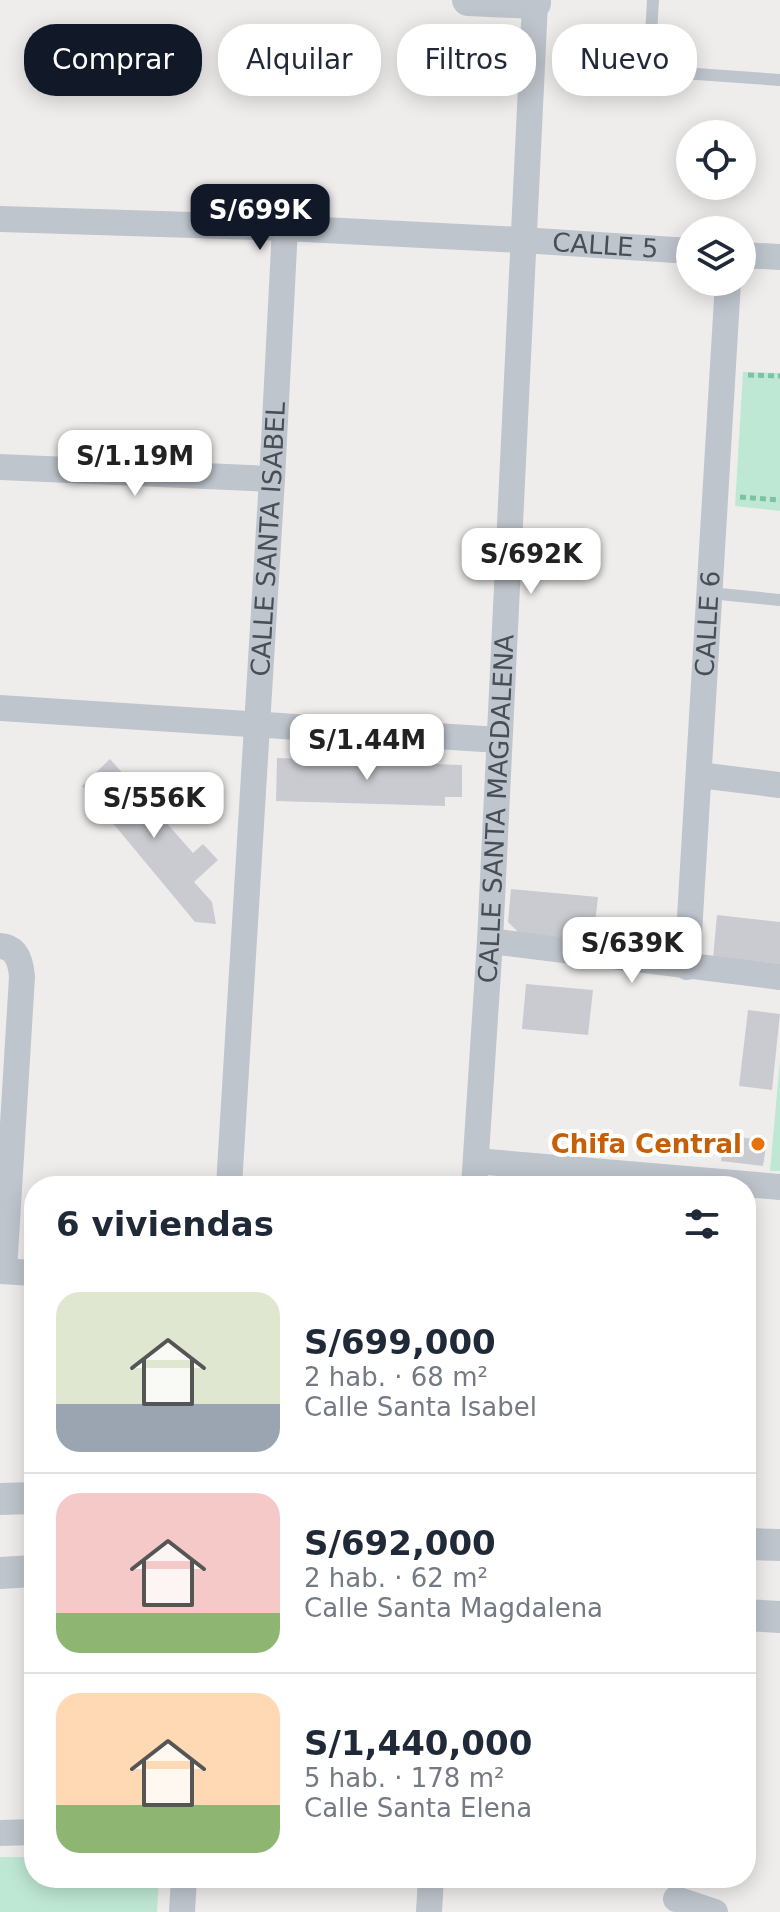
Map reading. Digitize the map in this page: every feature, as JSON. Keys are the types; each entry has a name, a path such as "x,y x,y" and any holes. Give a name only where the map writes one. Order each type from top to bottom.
{"street":[{"path":"468,0 535,2"},
{"name":"CALLE SANTA MAGDALENA","path":"475,1173 490,941 535,2"},
{"name":"CALLE 5","path":"0,219 285,228 676,250"},
{"name":"CALLE SANTA ISABEL","path":"230,1176 285,228"},
{"path":"756,256 780,257"},
{"name":"CALLE 6","path":"687,967 727,296"},
{"path":"0,467 272,479"},
{"path":"0,708 499,740"},
{"path":"699,775 780,785"},
{"path":"490,941 780,977"},
{"path":"0,946 6,946 15,953 21,964 22,977 6,1143 2,1271 24,1272"},
{"path":"475,1173 540,1176"},
{"path":"756,1186 780,1187"},
{"path":"0,1499 24,1498"},
{"path":"756,1544 780,1545"},
{"path":"0,1573 24,1572"},
{"path":"756,1616 780,1617"},
{"path":"0,1833 24,1832"},
{"path":"182,1912 183,1888"},
{"path":"429,1912 430,1888"},
{"path":"675,1896 715,1912"}],"lane":[{"path":"653,0 650,51 656,66 668,72 780,80"},
{"path":"710,593 780,600"}],"path":[{"path":"715,495 780,500"}],"green space":[{"path":"743,372 780,373 780,511 735,506"},
{"path":"780,1060 780,1171 770,1171"},
{"path":"0,1857 24,1857 24,1888 158,1888 157,1912 0,1912"}],"building":[{"path":"277,758 462,765 462,797 445,797 445,806 276,801"},
{"path":"110,759 193,853 203,844 218,860 194,882 212,902 216,924 195,922 82,786"},
{"path":"511,889 598,897 593,941 518,932 508,922"},
{"path":"717,915 780,922 780,964 713,957"},
{"path":"526,984 593,990 588,1035 522,1029"},
{"path":"748,1010 780,1014 772,1090 739,1086"},
{"path":"725,1135 767,1141 763,1166 721,1161"}],"place":[{"name":"Chifa Central","path":"758,1144"}]}
